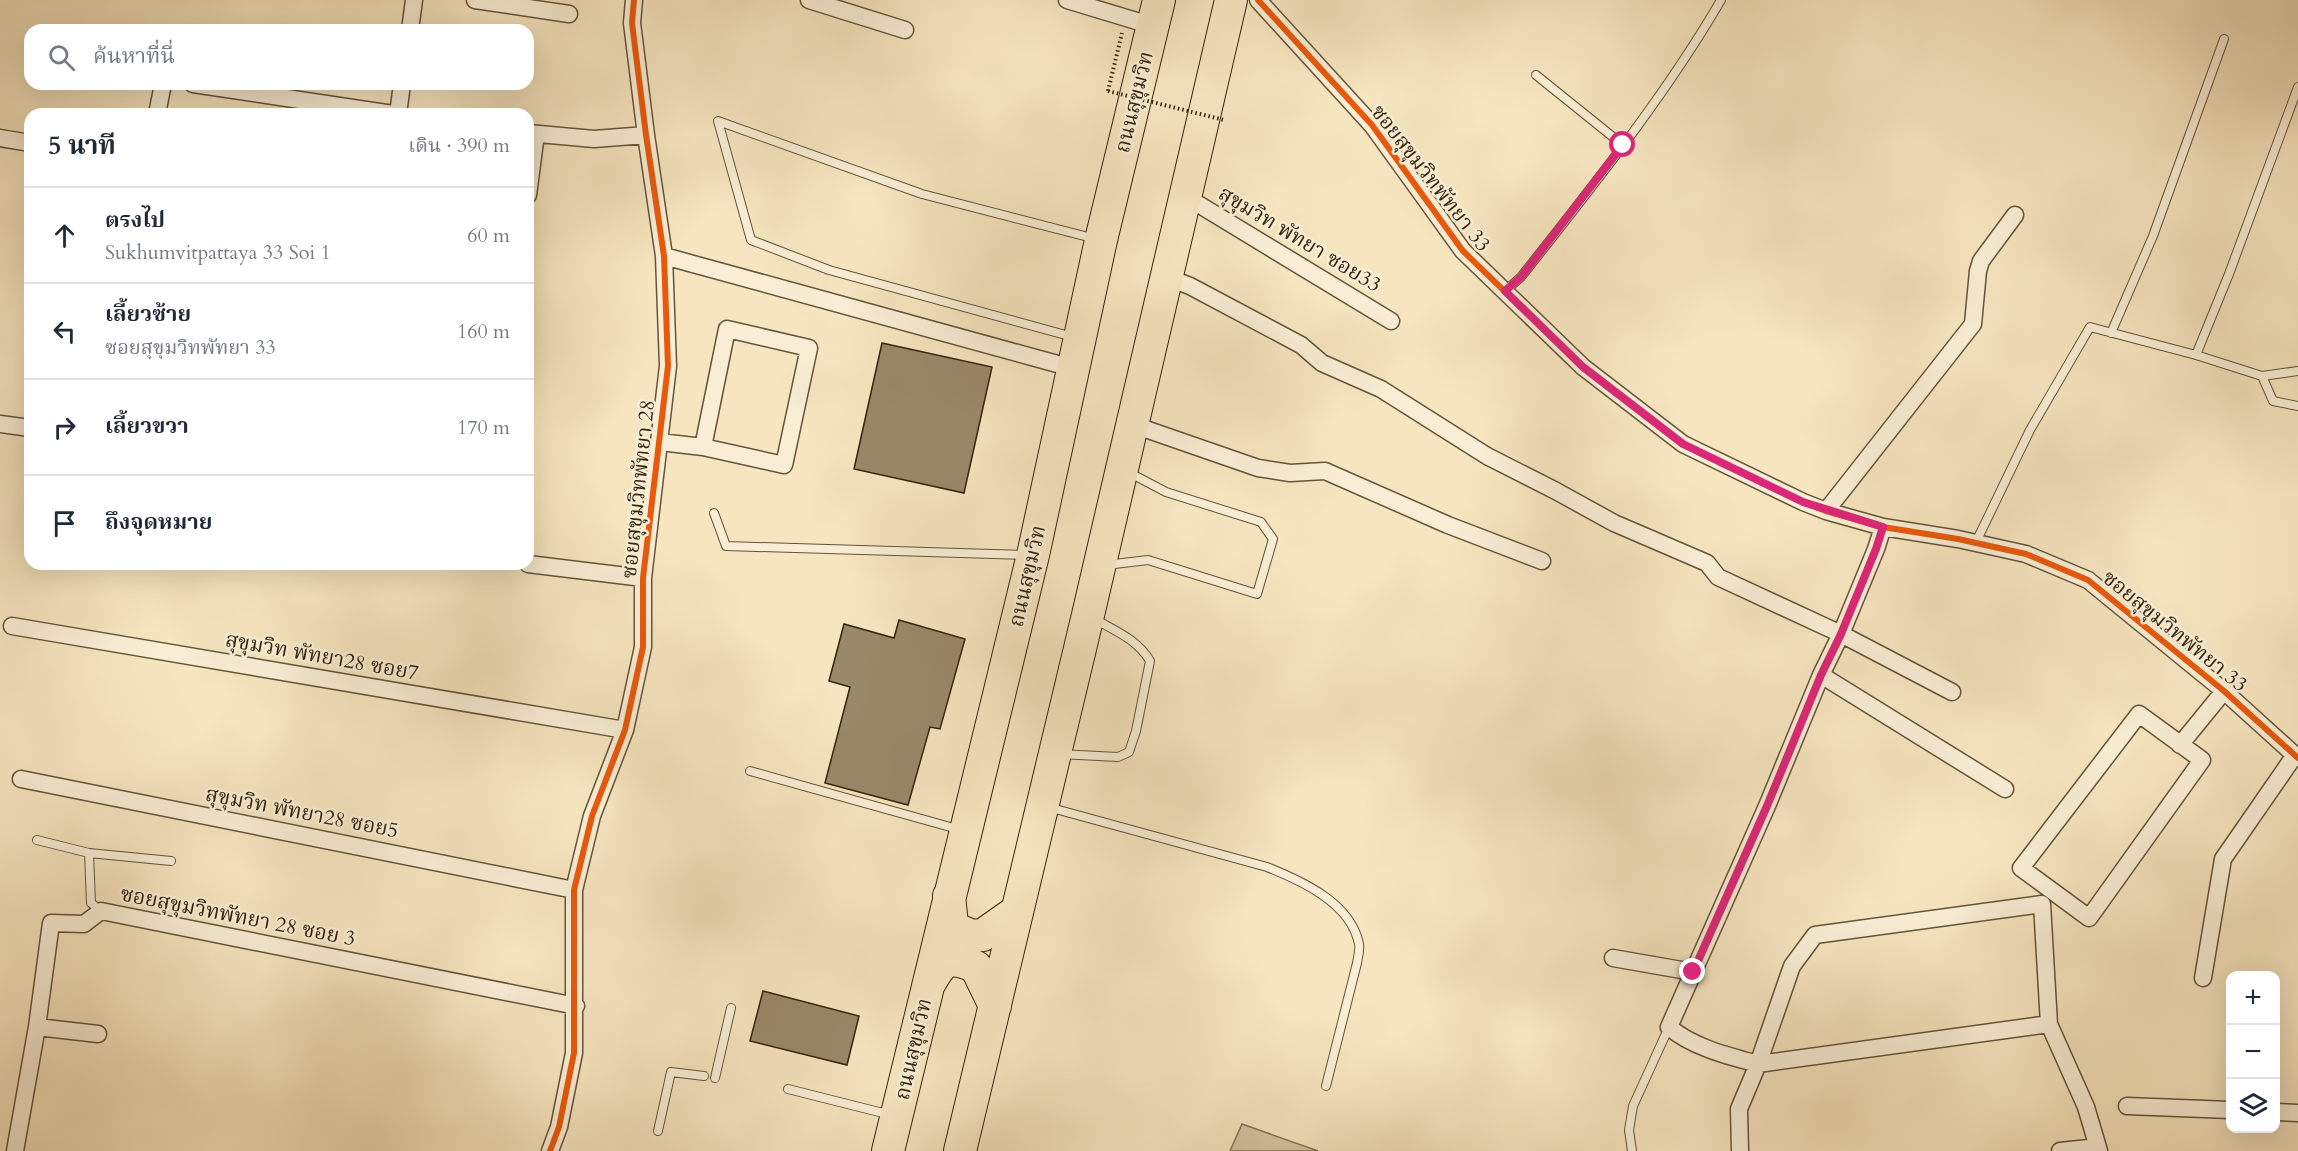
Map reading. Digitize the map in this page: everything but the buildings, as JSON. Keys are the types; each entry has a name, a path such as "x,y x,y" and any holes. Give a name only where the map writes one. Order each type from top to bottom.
{"highway":[{"path":"960,1151 1231,0"},
{"name":"ถนนสุขุมวิท","path":"888,1151 1033,555 1101,240 1146,15"},
{"path":"949,895 952,924 958,930 972,936 983,935 1017,911"},
{"path":"927,987 940,965 951,960 962,961 976,967 995,1006"}],"street":[{"path":"411,24 414,0"},
{"path":"475,0 569,14"},
{"name":"ซอยสุขุมวิทพัทยา 28","path":"550,1151 559,1127 574,1053 576,1006 574,890 592,816 625,730 643,647 643,578 668,366 664,256 632,23 634,0"},
{"path":"809,0 905,30"},
{"path":"1067,0 1146,15"},
{"name":"ซอยสุขุมวิทพัทยา 33","path":"1258,0 1372,125 1463,251 1583,367 1683,444 1826,511 1883,527 1976,542 2026,554 2088,580 2224,691 2296,756"},
{"path":"159,108 162,90"},
{"path":"220,90 291,106 316,108"},
{"path":"399,108 401,90"},
{"path":"534,134 594,139 646,135"},
{"path":"0,138 24,141"},
{"name":"สุขุมวิท พัทยา ซอย33","path":"1185,196 1391,321"},
{"path":"1826,511 1973,324 1978,271 1982,261 2015,215"},
{"path":"664,256 1076,354"},
{"path":"1166,277 1190,286 1301,345 1322,363 1382,389 1487,456 1614,523 1707,563 1718,577 1841,634 1952,692"},
{"path":"660,442 703,447 784,465 809,348 727,329 703,447"},
{"path":"0,424 24,427"},
{"path":"1131,424 1258,468 1290,472 1325,471 1449,525 1542,561"},
{"path":"1883,527 1841,634 1668,1027 1680,1037 1738,1059 1758,1064 2049,1024"},
{"path":"534,565 643,578"},
{"name":"สุขุมวิท พัทยา28 ซอย7","path":"12,626 625,730"},
{"path":"1821,675 2005,789"},
{"path":"2180,745 2224,691"},
{"path":"2139,714 2180,745 2202,760 2089,918 2021,868 2139,714"},
{"path":"2203,978 2223,859 2296,756"},
{"name":"สุขุมวิท พัทยา28 ซอย5","path":"21,779 574,890"},
{"path":"1740,1151 1739,1109 1758,1064 1792,966 1815,935 2042,904 2049,1024 2086,1107 2098,1149 2060,1151"},
{"name":"ซอยสุขุมวิทพัทยา 28 ซอย 3","path":"15,1151 37,1027 51,923 84,924 101,911 576,1006"},
{"path":"1612,958 1693,972"},
{"path":"37,1027 98,1034"},
{"path":"2127,1106 2226,1110"},
{"path":"2280,1112 2298,1113"}],"lane":[{"path":"1505,291 1521,277 1623,145 1702,33 1721,0"},
{"path":"2111,333 2153,236 2224,39"},
{"path":"1536,75 1623,145"},
{"path":"2196,355 2229,274 2298,87"},
{"path":"1076,354 829,270 751,240 718,121 921,194 1101,240"},
{"path":"1976,542 2030,430 2090,327 2196,355 2262,376 2298,371"},
{"path":"2262,376 2273,401 2298,406"},
{"path":"1099,566 1148,560 1257,594 1273,539 1261,522 1166,492 1122,469"},
{"path":"714,513 726,546 1033,555"},
{"path":"1055,754 1118,757 1129,752 1136,731 1150,661 1133,640 1088,615"},
{"path":"750,771 967,831"},
{"path":"1042,805 1267,867 1296,879 1343,913 1360,945 1358,963 1326,1086"},
{"path":"37,840 88,853 171,861"},
{"path":"88,853 91,903 101,911"},
{"path":"715,1077 731,1008"},
{"path":"1632,1151 1629,1130 1633,1106 1668,1027"},
{"path":"658,1131 671,1072 704,1076"},
{"path":"788,1089 897,1116"}],"path":[{"path":"1146,15 1108,91 1224,120"}],"shaded area":[{"path":"1242,1124 1318,1151 1230,1151"}],"cycle path":[{"path":"550,1151 559,1127 574,1053 574,890 592,816 625,730 643,647 643,578 668,366 664,256 632,23 634,0"},
{"path":"1258,0 1372,125 1463,251 1583,367 1683,444 1826,511 1883,527 1958,539 2026,554 2088,580 2224,691 2298,758"}],"route":[{"path":"1623,145 1521,277 1505,291 1583,367 1683,444 1803,502 1883,527 1841,634 1821,675 1767,806 1693,972"}]}
